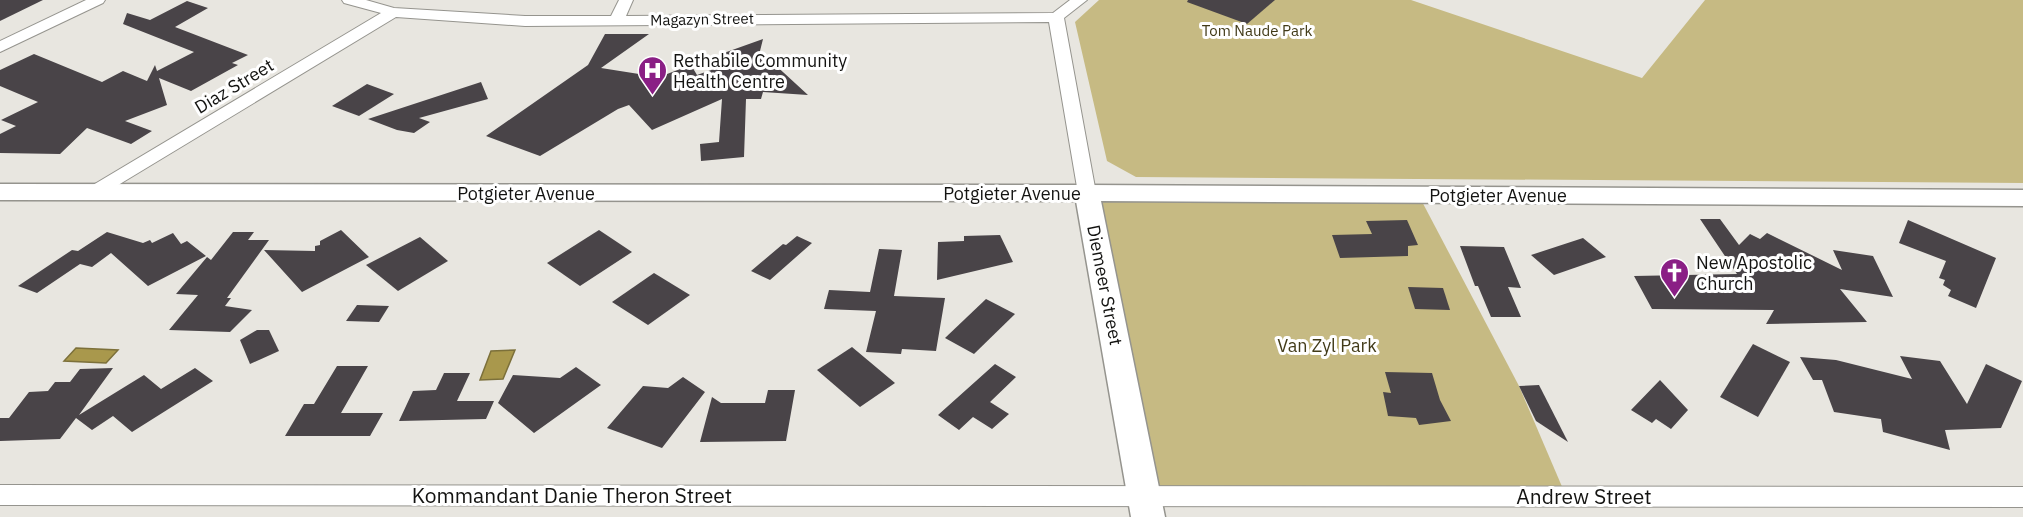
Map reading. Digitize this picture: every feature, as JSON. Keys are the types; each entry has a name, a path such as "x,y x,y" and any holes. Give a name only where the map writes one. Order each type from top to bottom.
{"street":[{"path":"0,47 98,0"},
{"name":"Magazyn Street","path":"349,0 393,12 515,21 1056,17"},
{"path":"615,20 626,0"},
{"path":"1056,17 1080,0"},
{"name":"Diaz Street","path":"94,192 393,12"},
{"name":"Diemeer Street","path":"1056,17 1146,506"},
{"name":"Potgieter Avenue","path":"0,192 1087,193 2023,198"},
{"name":"Kommandant Danie Theron Street","path":"0,495 1146,506"},
{"name":"Andrew Street","path":"1146,506 2023,497"}],"green space":[{"name":"Tom Naude Park","path":"1099,0 1411,0 1642,78 1705,0 2023,0 2023,183 1136,177 1107,161 1075,22"},
{"name":"Van Zyl Park","path":"1087,193 1418,194 1519,386 1566,496 1144,494"}],"shaded area":[{"path":"76,348 118,350 106,363 64,361"},
{"path":"515,350 503,379 480,380 491,351"}],"building":[{"path":"0,0 43,0 0,21"},
{"path":"1188,0 1275,0 1247,24 1187,2"},
{"path":"187,1 208,8 175,27 248,55 232,63 238,65 191,91 159,78 167,105 125,121 152,131 131,144 87,128 60,154 0,153 0,134 16,126 1,120 38,102 0,86 0,70 34,54 102,82 123,71 147,81 155,65 157,71 194,52 123,24 127,13 150,20"},
{"path":"605,34 649,34 601,68 639,74 644,80 643,83 691,65 697,75 717,68 721,54 763,39 760,51 808,95 763,92 761,99 746,99 744,157 701,161 700,144 719,142 722,99 652,130 629,105 618,109 540,156 486,136 588,65"},
{"path":"481,82 488,99 419,118 430,122 414,133 397,130 368,119"},
{"path":"367,84 394,94 359,116 332,106"},
{"path":"1700,219 1720,219 1739,245 1750,234 1760,239 1767,233 1842,270 1833,250 1873,256 1893,297 1840,289 1867,322 1766,324 1774,310 1652,309 1634,276 1737,274"},
{"path":"1407,220 1418,245 1408,246 1408,256 1340,258 1332,235 1372,234 1366,221"},
{"path":"1908,220 1996,258 1976,308 1948,296 1951,290 1943,285 1945,280 1939,278 1946,261 1899,243"},
{"path":"341,230 369,257 302,292 264,250 315,251 315,246 320,245 320,241"},
{"path":"599,230 632,252 580,286 547,263"},
{"path":"107,232 143,243 150,240 152,243 173,233 181,244 187,241 206,256 148,286 111,253 92,267 80,264 37,293 18,286 72,250 78,251"},
{"path":"233,232 254,232 248,240 269,240 227,298 231,298 225,306 252,310 230,332 169,330 198,295 176,294 207,257 211,260"},
{"path":"1000,235 1013,262 937,280 938,242 964,241 964,236"},
{"path":"797,236 812,243 770,280 751,271 783,244 786,245"},
{"path":"420,237 448,261 398,291 366,265"},
{"path":"1583,238 1606,257 1554,275 1531,255"},
{"path":"1460,246 1504,247 1521,288 1508,287 1521,317 1491,317 1478,286 1475,286"},
{"path":"879,249 902,250 894,296 945,298 936,351 902,349 901,354 866,352 876,311 824,309 829,290 870,292"},
{"path":"654,273 690,295 648,325 612,302"},
{"path":"1408,287 1443,288 1450,310 1415,309"},
{"path":"986,299 1015,314 974,354 945,338"},
{"path":"357,305 389,306 379,322 346,321"},
{"path":"257,330 269,330 279,351 250,364 240,340"},
{"path":"1753,344 1790,362 1758,417 1720,397"},
{"path":"852,347 895,383 860,407 817,370"},
{"path":"1900,356 1940,361 1967,404 1986,364 2022,381 2001,428 1945,430 1950,450 1883,432 1881,419 1834,412 1822,380 1813,380 1800,357 1836,360 1912,379"},
{"path":"995,364 1016,377 990,402 1009,414 992,429 973,417 959,430 938,415"},
{"path":"337,366 368,366 341,413 383,413 370,436 285,436 304,404 314,404"},
{"path":"576,367 601,385 534,433 498,403 513,375 560,378"},
{"path":"113,368 79,415 144,375 161,389 195,368 213,381 132,432 113,416 92,430 76,418 60,439 0,441 0,418 9,418 29,392 48,391 55,382 70,382 80,369"},
{"path":"1385,372 1432,373 1440,400 1451,421 1419,425 1416,418 1388,416 1383,392 1391,393"},
{"path":"444,373 470,373 457,401 494,401 486,419 399,421 413,391 436,390"},
{"path":"683,377 705,392 662,448 607,428 643,386 668,388"},
{"path":"1660,380 1688,410 1671,429 1656,419 1652,423 1631,410"},
{"path":"1539,385 1568,442 1536,421 1519,386"},
{"path":"768,390 795,390 786,441 700,442 712,397 721,403 765,403"}],"place":[{"name":"Rethabile Community Health Centre","path":"652,96"},
{"name":"New Apostolic Church","path":"1675,298"}]}
